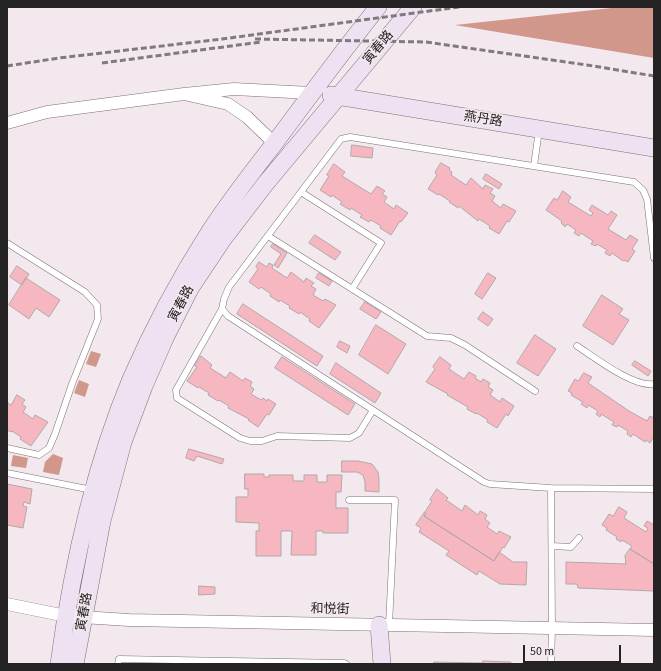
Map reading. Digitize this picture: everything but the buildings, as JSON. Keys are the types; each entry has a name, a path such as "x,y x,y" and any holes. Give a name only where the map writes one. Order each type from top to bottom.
{"main road":[{"name":"寅春路","path":"59,664 66,616 80,546 94,491 110,436 131,379 155,329 180,281 210,231 311,93 378,7"},
{"name":"寅春路","path":"76,664 102,521 123,442 144,386 166,336 191,287 223,239 266,183 413,7"},
{"name":"燕丹路","path":"311,93 339,95 654,148"},
{"path":"382,664 384,625"}],"street":[{"path":"7,123 47,112 234,89 311,93"},
{"path":"184,94 228,104 247,117 274,143"},
{"name":"和悦街","path":"7,604 66,616 129,620 654,630"}],"lane":[{"path":"534,166 539,129"},
{"path":"373,410 359,433 350,438 277,436 262,441 250,441 240,438 177,398 176,390 222,309 224,299 230,287 341,139 350,137 634,182 643,190 647,198 654,258"},
{"path":"301,192 381,243 352,289"},
{"path":"268,236 428,336 451,338 535,391"},
{"path":"7,243 85,292 97,305 98,319 72,384 55,434 48,448 39,455 7,448"},
{"path":"222,309 228,316 484,482 490,484 551,488 654,489"},
{"path":"577,346 626,377 640,382 654,384"},
{"path":"7,473 94,491"},
{"path":"551,488 551,664"},
{"path":"349,500 395,500 384,625"},
{"path":"552,546 571,547 579,538"},
{"path":"118,664 119,659 129,662 346,664"}],"shaded area":[{"path":"621,7 654,7 654,58 455,25"},
{"path":"91,351 101,354 96,367 86,364"},
{"path":"79,380 89,384 85,397 74,393"},
{"path":"53,454 63,458 59,475 43,472 45,462"},
{"path":"13,455 28,458 26,468 11,466"}],"railway":[{"path":"7,66 59,58 222,39 459,7"},
{"path":"255,39 426,42 654,76"},
{"path":"102,63 261,42"}]}
